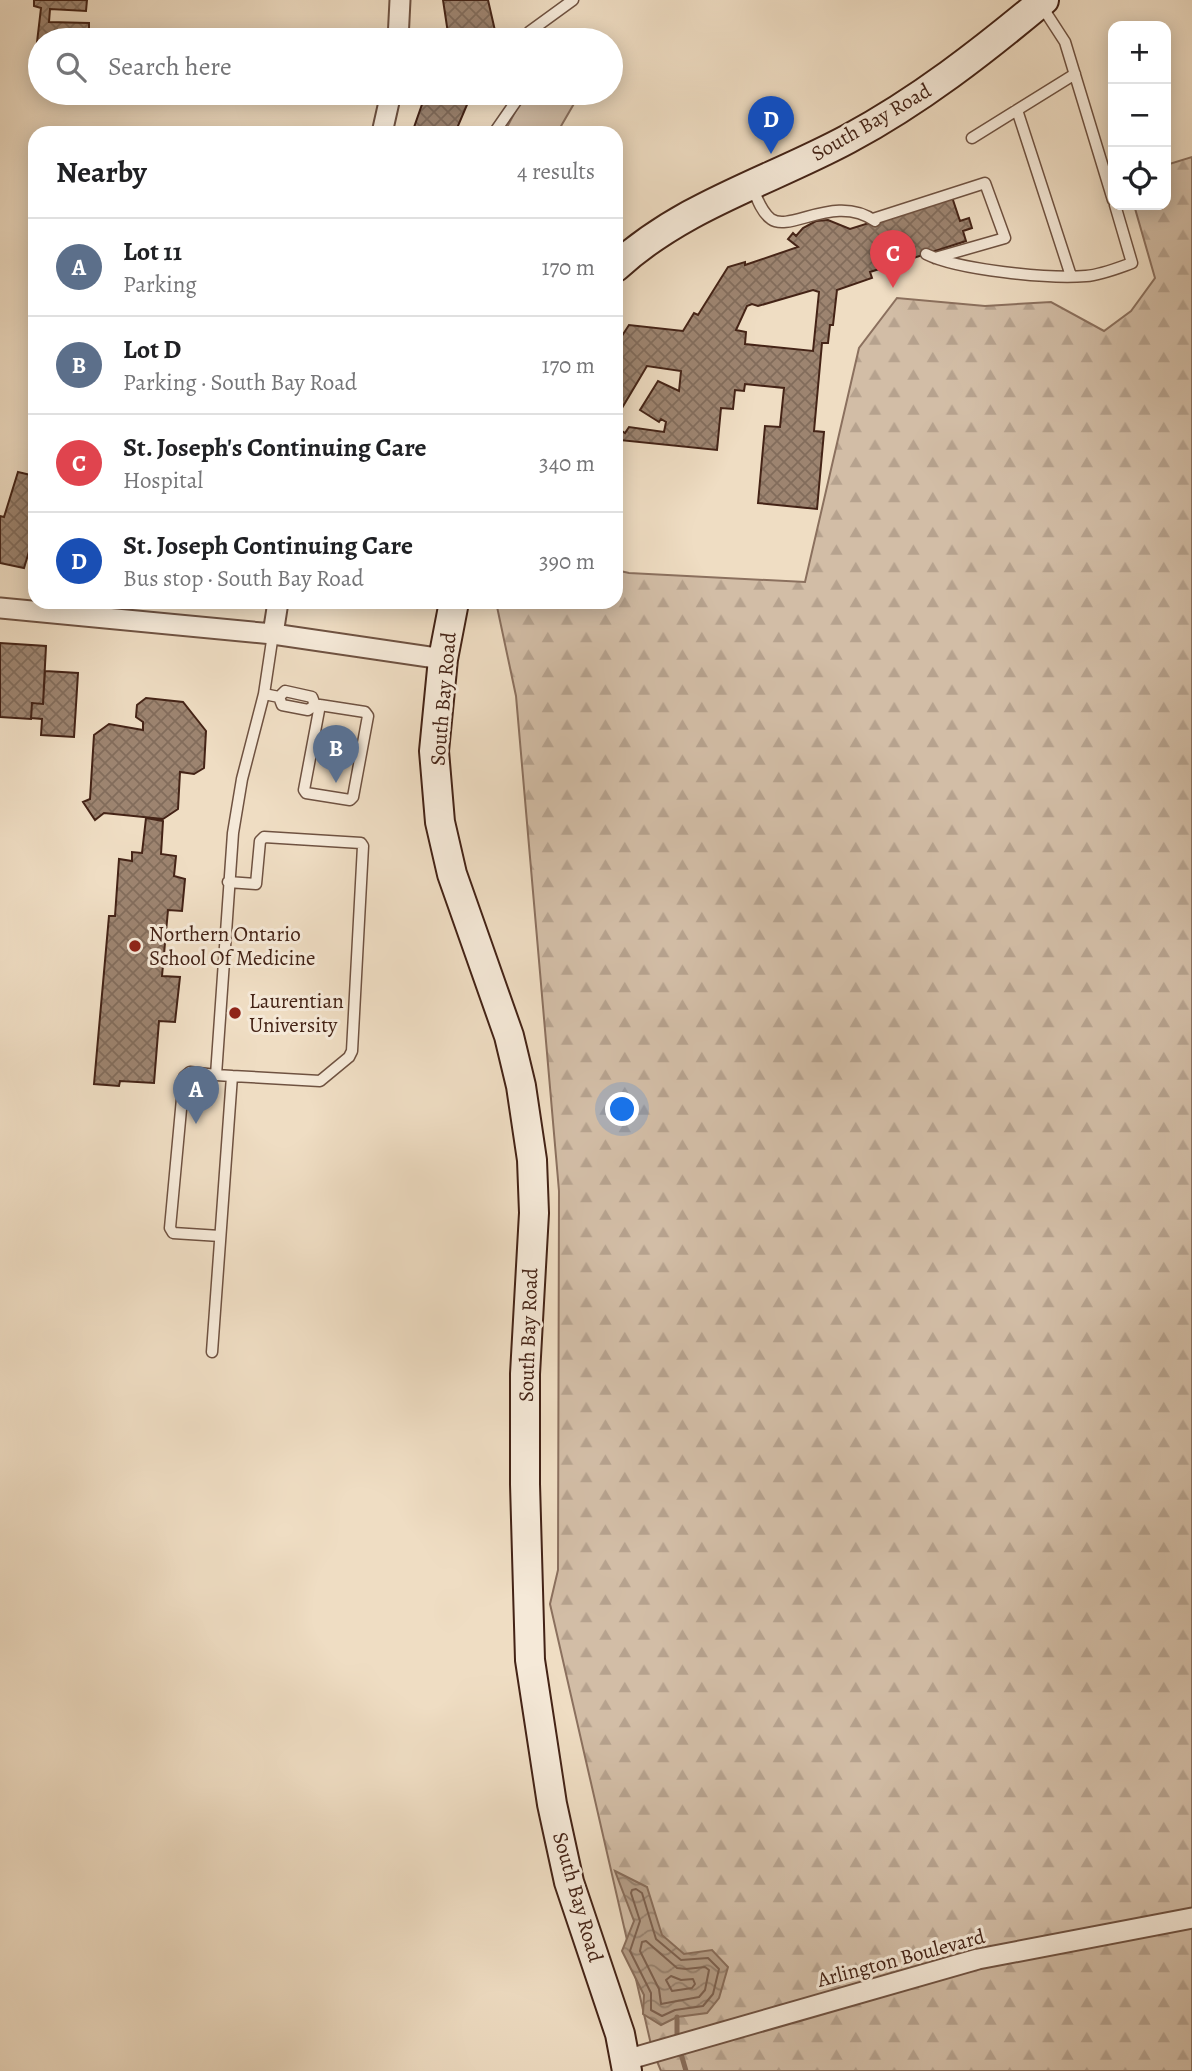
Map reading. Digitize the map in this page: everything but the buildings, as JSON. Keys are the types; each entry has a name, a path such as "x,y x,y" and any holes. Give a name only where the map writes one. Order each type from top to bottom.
{"street":[{"path":"399,28 400,0"},
{"name":"South Bay Road","path":"623,261 675,222 849,139 939,83 1042,2"},
{"path":"384,126 388,105"},
{"path":"0,608 273,634 443,659"},
{"path":"273,634 277,609"},
{"name":"South Bay Road","path":"453,609 443,659 434,751 440,822 452,874 509,1037 532,1160 534,1213 525,1374 525,1512 530,1660 552,1804 569,1882 604,1985 627,2066"},
{"name":"Arlington Boulevard","path":"627,2066 978,1959 1192,1918"}],"lane":[{"path":"534,28 573,0"},
{"path":"1042,2 1065,42 1108,182"},
{"path":"972,138 1075,74"},
{"path":"499,126 513,105"},
{"path":"1017,110 1071,276"},
{"path":"752,185 769,218 779,222 832,209 866,214 874,220 985,183 1005,238 931,256 977,268 1071,276 1088,276 1132,263 1116,210"},
{"path":"216,1075 233,833 242,779 264,694 273,634"},
{"path":"264,694 279,697 282,705 309,710 317,705 365,712 368,716 353,797 349,800 306,793 304,790 317,705"},
{"path":"220,1236 173,1233 170,1228 184,1077 190,1072 313,1082 320,1081 349,1056 352,1051 363,846 361,843 264,837 260,841 256,884 228,881"},
{"path":"212,1352 232,1076"}],"green space":[{"path":"519,105 573,105 561,126 508,126"},
{"path":"1192,157 1192,2071 661,2071 652,2049 550,1604 558,1570 559,1191 516,696 497,609 623,609 623,572 805,582 859,348 897,298 985,306 1051,302 1104,331 1131,311 1155,278 1135,210 1171,210 1171,163"}],"water":[{"path":"615,1871 647,1887 662,1935 684,1954 712,1950 728,1967 719,1998 707,2013 677,2017 661,2025 643,2014 644,1995 622,1951 634,1921"}],"waterway":[{"path":"677,2017 677,2040 686,2071"}],"place":[{"name":"St. Joseph Continuing Care","path":"771,154"},
{"name":"St. Joseph's Continuing Care","path":"893,288"},
{"name":"Lot D","path":"336,783"},
{"name":"Northern Ontario School Of Medicine","path":"135,946"},
{"name":"Laurentian University","path":"235,1013"},
{"name":"Lot 11","path":"196,1124"}]}
